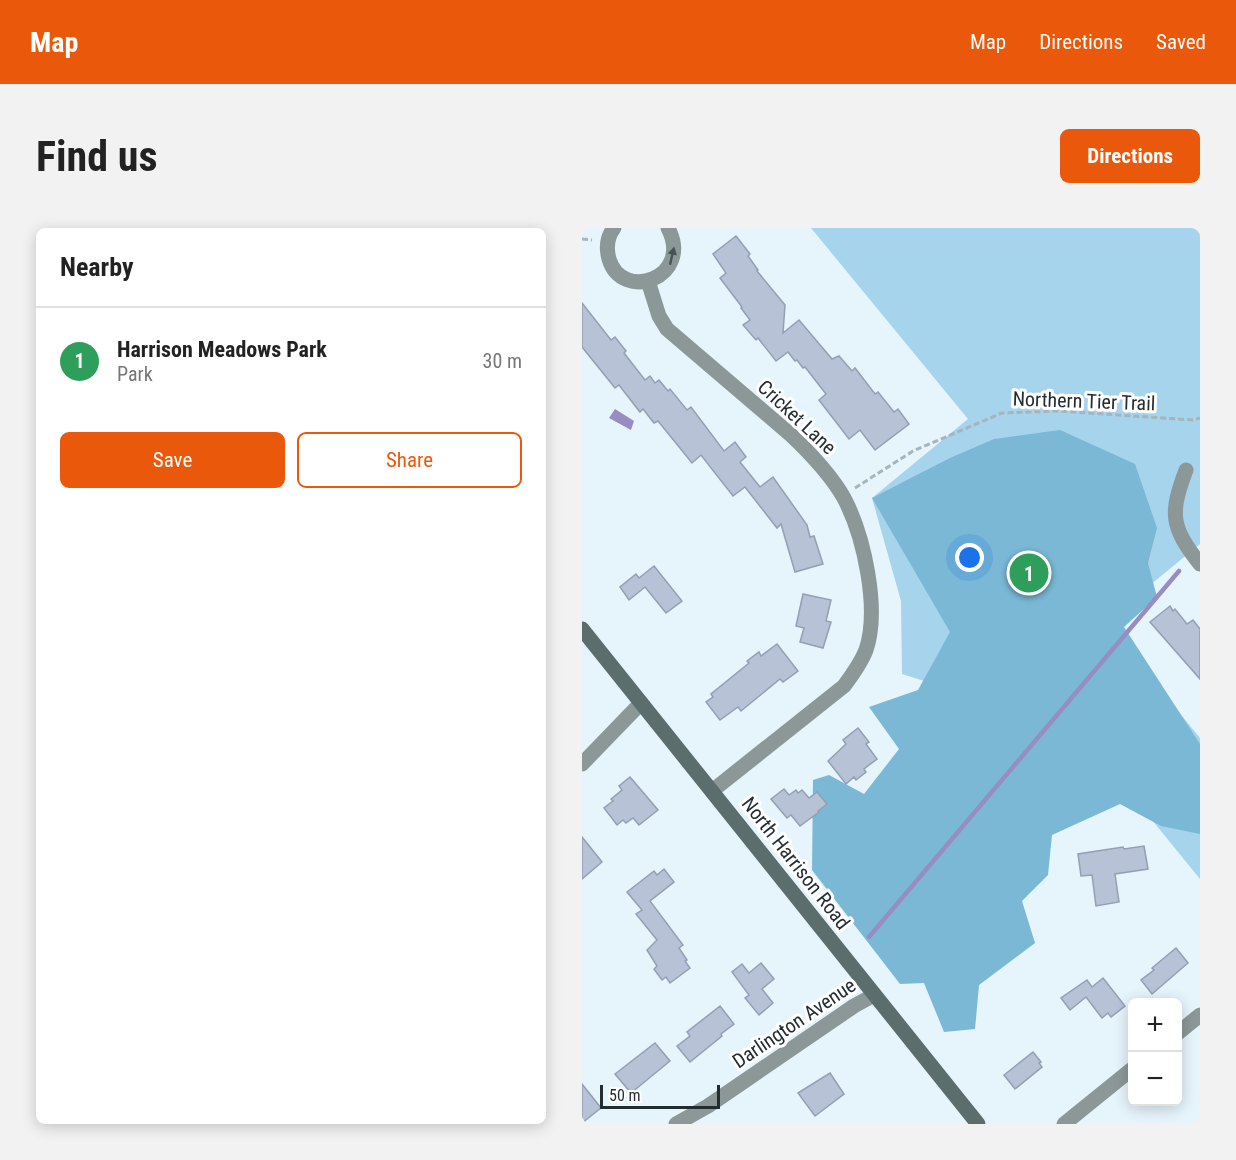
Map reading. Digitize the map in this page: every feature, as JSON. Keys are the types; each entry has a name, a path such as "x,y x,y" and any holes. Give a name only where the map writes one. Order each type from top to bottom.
{"street":[{"path":"614,228 608,241 607,253 610,263 617,273 637,282 658,277 667,270 673,260 675,249 668,228"},
{"name":"Cricket Lane","path":"648,281 659,316 667,330 791,435 809,452 843,496 859,530 867,568 871,617 866,649 858,668 844,686 712,791"},
{"path":"1186,470 1175,500 1176,527 1200,564"},
{"name":"North Harrison Road","path":"582,629 978,1124"},
{"path":"582,764 641,703"},
{"name":"Darlington Avenue","path":"676,1124 708,1106 874,994"},
{"path":"1182,1030 1200,1015"},
{"path":"1064,1124 1128,1072"}],"path":[{"name":"Northern Tier Trail","path":"843,496 913,451 1002,413 1058,411 1194,420 1200,418"}],"shaded area":[{"path":"811,228 1200,228 1200,544 1105,622 1200,738 1200,879 1051,696 1029,714 902,674 901,601 872,498 968,419"},
{"path":"615,409 634,421 631,430 609,418"},
{"path":"1060,430 1135,464 1157,528 1148,563 1157,597 1124,627 1200,744 1200,834 1161,826 1120,804 1052,835 1048,875 1022,901 1035,943 979,985 975,1029 944,1032 924,983 900,984 812,870 813,780 829,775 864,794 899,749 869,707 918,690 950,632 872,498 950,458 994,439"}],"building":[{"path":"736,236 750,254 748,256 757,271 785,305 783,333 799,320 832,359 839,356 852,371 855,368 875,394 878,392 894,412 898,409 909,424 875,450 860,430 849,439 819,400 826,394 805,367 803,368 797,360 795,361 788,352 776,361 758,338 756,340 743,325 750,320 720,278 726,273 713,254"},
{"path":"582,303 611,340 615,337 645,380 650,376 655,383 659,380 668,391 670,389 687,410 691,407 724,451 735,442 746,457 740,462 760,487 773,477 807,525 810,537 814,536 823,564 795,572 781,524 777,528 745,487 733,496 701,455 692,463 658,421 654,423 643,409 640,412 619,385 615,388 582,347"},
{"path":"654,566 682,601 666,613 645,587 629,600 620,587 636,574 639,578"},
{"path":"803,594 831,600 826,621 831,622 823,648 800,642 804,628 796,626"},
{"path":"1170,606 1187,624 1193,620 1200,629 1200,679 1150,622"},
{"path":"777,644 798,671 783,682 780,679 741,711 738,707 720,720 706,702 713,697 711,694 749,663 747,661 759,652 761,656"},
{"path":"858,728 869,742 866,744 877,759 864,769 866,772 856,780 854,777 846,784 828,761 846,744 843,740"},
{"path":"630,777 658,810 639,825 633,818 626,823 623,820 617,825 604,808 622,790 619,786"},
{"path":"784,789 789,795 796,790 798,793 802,790 809,798 817,792 827,804 800,826 791,815 787,818 771,799"},
{"path":"582,837 602,862 582,879"},
{"path":"1144,846 1148,869 1115,874 1119,902 1096,906 1092,875 1081,876 1078,854"},
{"path":"664,869 674,882 650,901 683,945 679,948 690,968 670,983 666,977 662,980 654,969 657,966 647,950 657,940 636,914 642,910 627,892 654,871 657,875"},
{"path":"1176,948 1188,963 1152,994 1141,980"},
{"path":"761,963 774,979 762,989 773,1003 759,1015 745,998 749,995 732,972 742,964 749,973"},
{"path":"1103,978 1125,1006 1111,1017 1108,1013 1102,1018 1086,997 1070,1010 1061,998 1087,980 1092,987"},
{"path":"720,1006 734,1024 690,1062 677,1046 690,1036 687,1032"},
{"path":"655,1043 670,1061 631,1093 615,1074"},
{"path":"1033,1052 1042,1067 1015,1089 1004,1075"},
{"path":"830,1073 844,1094 815,1116 798,1093"},
{"path":"582,1084 601,1108 582,1123"}],"waterway":[{"path":"869,937 1179,571"}],"place":[{"name":"Harrison Meadows Park","path":"1029,573"}]}
